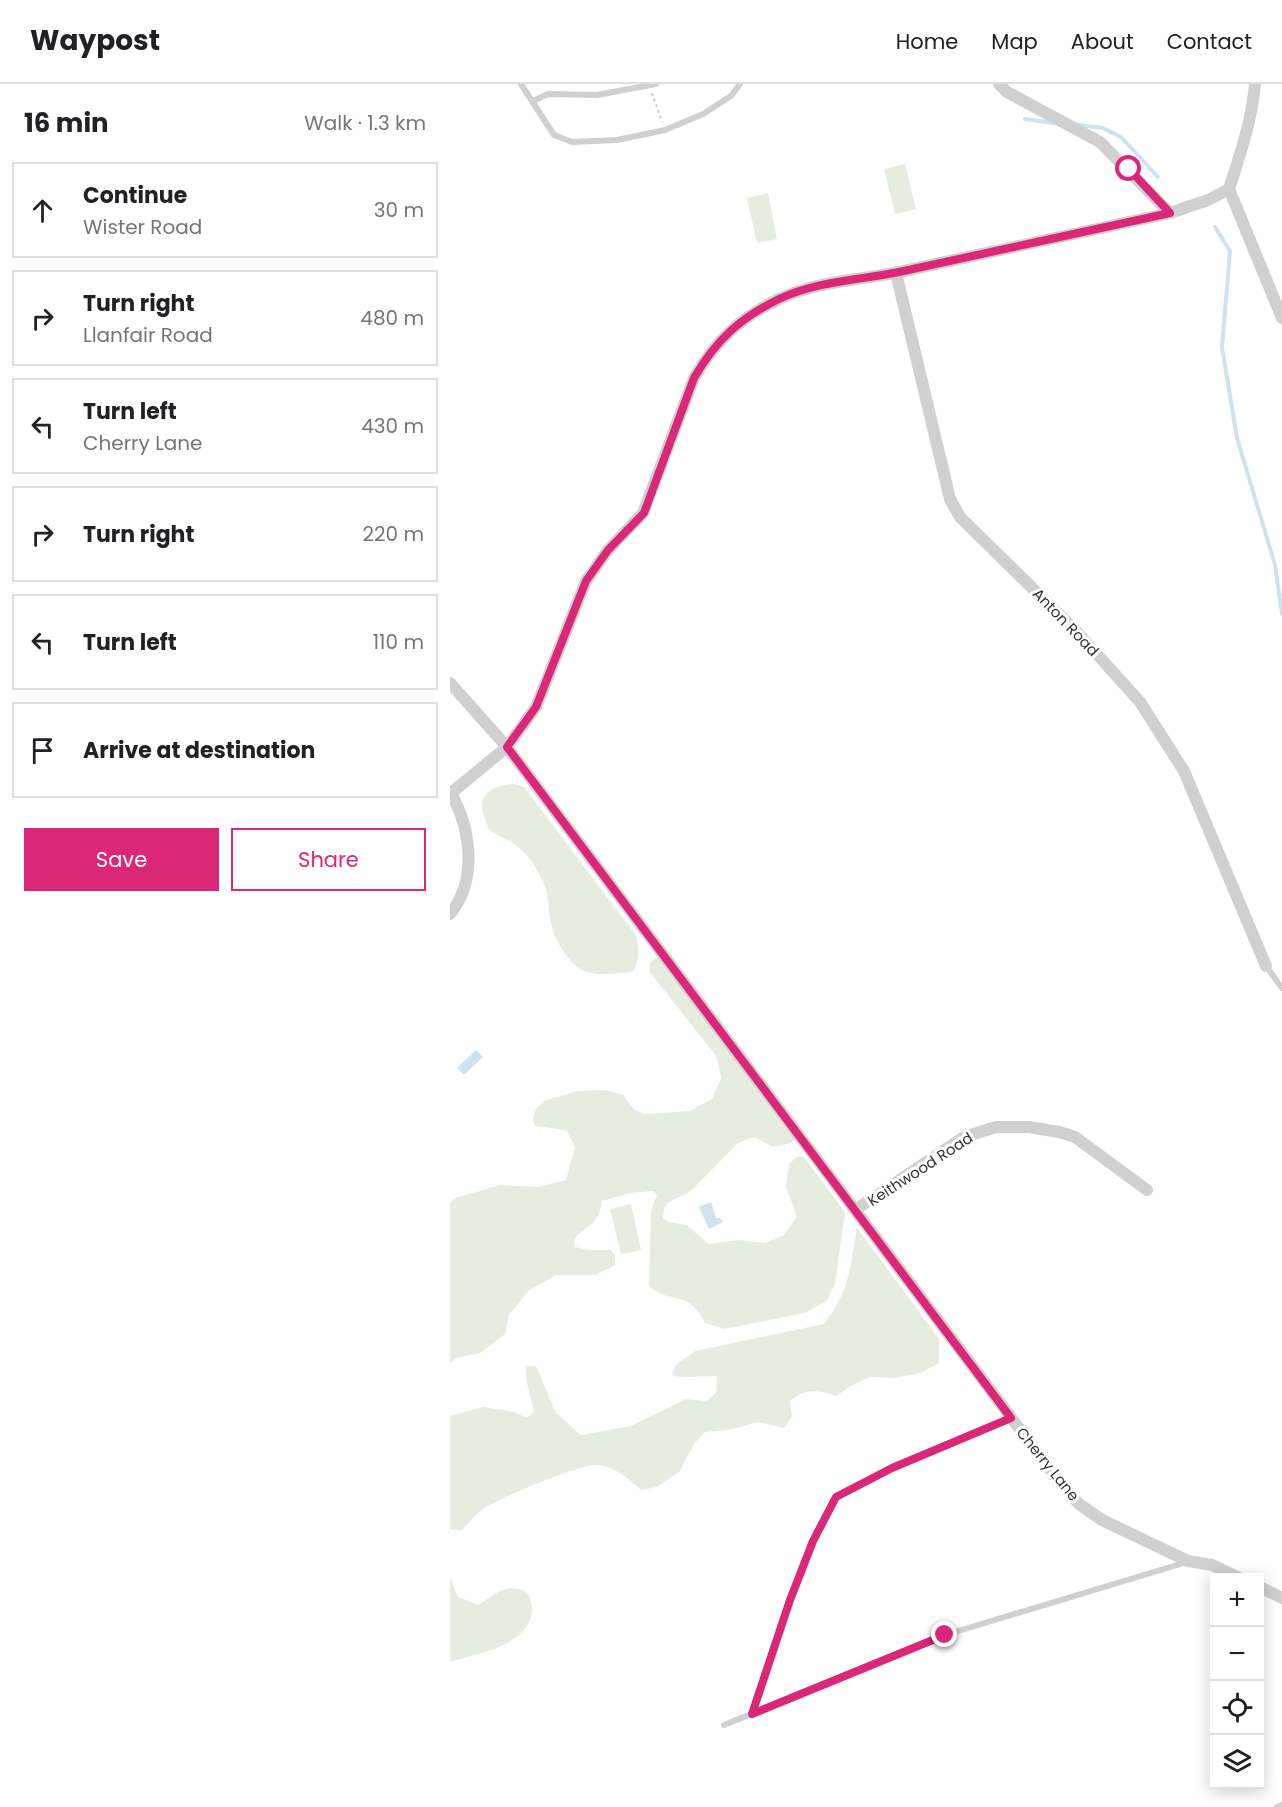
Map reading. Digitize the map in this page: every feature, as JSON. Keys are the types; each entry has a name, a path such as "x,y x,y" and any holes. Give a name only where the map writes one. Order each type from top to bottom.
{"street":[{"path":"999,84 1007,92 1100,142 1170,213"},
{"path":"1255,84 1243,146 1229,189 1282,318"},
{"path":"450,914 456,906 465,882 468,856 467,833 451,792 507,747 536,707 586,581 608,550 644,513 694,378 705,359 728,331 751,314 781,298 807,289 896,273 1170,213 1208,200 1229,189"},
{"name":"Anton Road","path":"896,273 950,499 960,517 1076,631 1140,702 1184,771 1266,966"},
{"name":"Cherry Lane","path":"450,683 507,747 1061,1484 1079,1504 1102,1520 1188,1561 1212,1565 1229,1573"},
{"name":"Keithwood Road","path":"855,1210 964,1137 996,1127 1029,1127 1059,1131 1074,1137 1147,1190"},
{"path":"1264,1589 1282,1598"}],"lane":[{"path":"520,84 554,135 572,142 617,140 665,130 703,114 731,96 740,84"},
{"path":"533,101 548,94 597,95 652,85"},
{"path":"1266,966 1282,988"},
{"path":"752,1714 790,1600 813,1541 836,1497 892,1468 1011,1418"},
{"path":"724,1725 945,1635 1188,1561"},
{"path":"1277,1807 1282,1805"}],"path":[{"path":"652,85 665,130"}],"shaded area":[{"path":"905,164 916,209 895,214 884,169"},
{"path":"768,193 777,239 757,243 747,198"},
{"path":"514,784 524,787 635,934 638,953 633,972 591,973 579,968 564,952 553,931 546,891 538,871 518,847 489,829 484,816 482,802 488,792 500,786"},
{"path":"655,958 660,958 794,1139 792,1143 774,1147 754,1137 738,1143 691,1191 669,1202 664,1208 663,1218 669,1222 686,1225 709,1244 739,1240 765,1243 784,1235 797,1216 786,1187 789,1164 797,1157 803,1156 845,1212 835,1284 827,1300 805,1313 724,1329 705,1323 693,1305 656,1292 649,1286 651,1211 657,1195 653,1191 630,1193 602,1201 598,1216 574,1239 575,1247 588,1250 611,1250 615,1255 615,1265 595,1275 556,1275 529,1290 509,1315 505,1334 480,1353 456,1358 450,1363 450,1203 455,1198 500,1185 538,1187 566,1180 575,1147 566,1130 535,1126 533,1120 535,1110 544,1101 577,1091 606,1090 623,1095 635,1110 645,1114 690,1111 712,1099 721,1078 717,1057 649,971 650,963"},
{"path":"631,1204 641,1250 621,1254 610,1209"},
{"path":"857,1228 939,1339 939,1363 921,1373 895,1378 870,1377 836,1396 824,1392 801,1394 790,1401 792,1417 784,1428 759,1422 728,1430 705,1432 694,1444 680,1471 657,1487 641,1490 615,1470 597,1465 588,1466 538,1483 488,1506 477,1513 461,1531 450,1529 450,1416 483,1407 514,1412 527,1418 534,1412 527,1383 526,1366 536,1366 556,1413 581,1435 631,1426 686,1399 706,1401 716,1393 717,1376 680,1377 672,1375 676,1365 695,1351 824,1324 833,1312 848,1278"},
{"path":"450,1578 458,1597 478,1605 508,1588 522,1590 529,1594 532,1610 528,1624 511,1641 499,1647 450,1662"}],"water":[{"path":"476,1050 483,1057 464,1075 457,1068"},
{"path":"711,1202 716,1218 720,1218 723,1222 709,1229 699,1207"}],"waterway":[{"path":"1025,119 1054,123"},
{"path":"1079,125 1103,128 1121,137 1158,177"},
{"path":"1215,227 1230,251 1222,347 1237,438 1275,565 1282,614"}],"route":[{"path":"945,1635 752,1714 790,1600 813,1541 836,1497 892,1468 1011,1418 507,747 536,707 586,581 608,550 644,513 694,378 705,359 728,331 751,314 781,298 807,289 896,273 1170,213 1129,169"}]}
